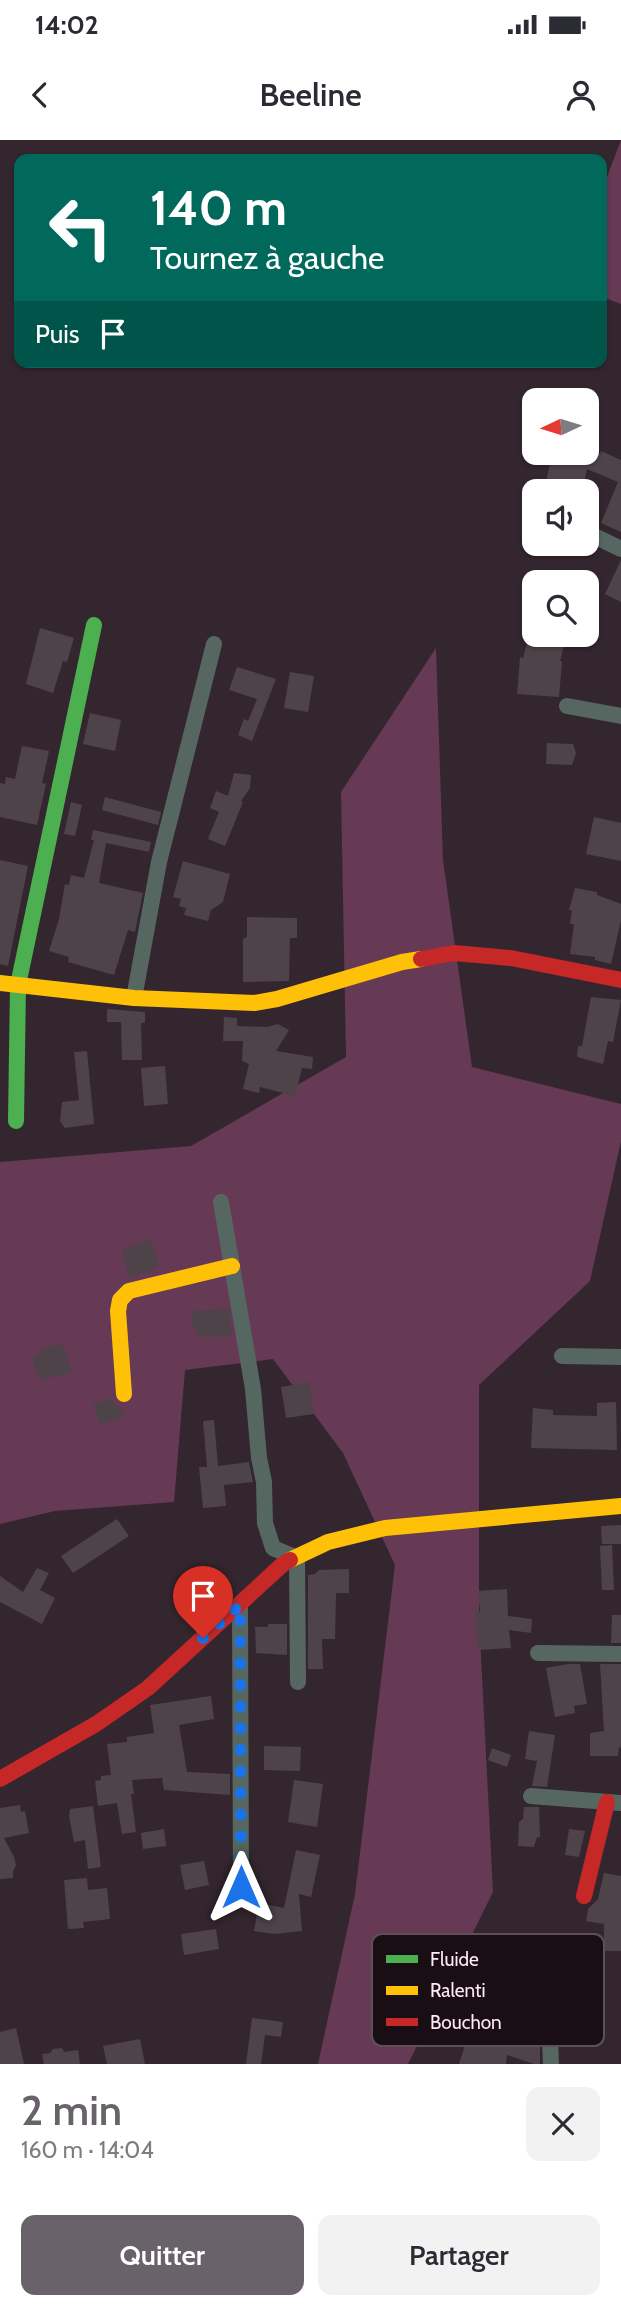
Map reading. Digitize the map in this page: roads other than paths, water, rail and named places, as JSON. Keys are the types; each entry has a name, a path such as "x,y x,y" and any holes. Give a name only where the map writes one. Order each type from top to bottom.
{"street":[{"path":"599,538 621,549"},
{"path":"16,1121 18,985 94,625"},
{"path":"134,998 159,862 214,644"},
{"path":"567,706 621,716"},
{"path":"0,983 134,998 254,1003 277,999 402,962 454,953 512,958 621,980"},
{"path":"221,1202 253,1389 259,1458 264,1482 265,1523 273,1548 297,1558"},
{"path":"124,1394 118,1311 120,1300 130,1291 232,1266"},
{"path":"562,1356 621,1357"},
{"path":"0,1779 96,1724 148,1688 283,1564 328,1542 385,1528 621,1506"},
{"path":"297,1558 298,1682"},
{"path":"240,1605 241,1887"},
{"path":"538,1653 621,1654"},
{"path":"531,1796 614,1802 584,1896"},
{"path":"550,2046 551,2064"}]}
